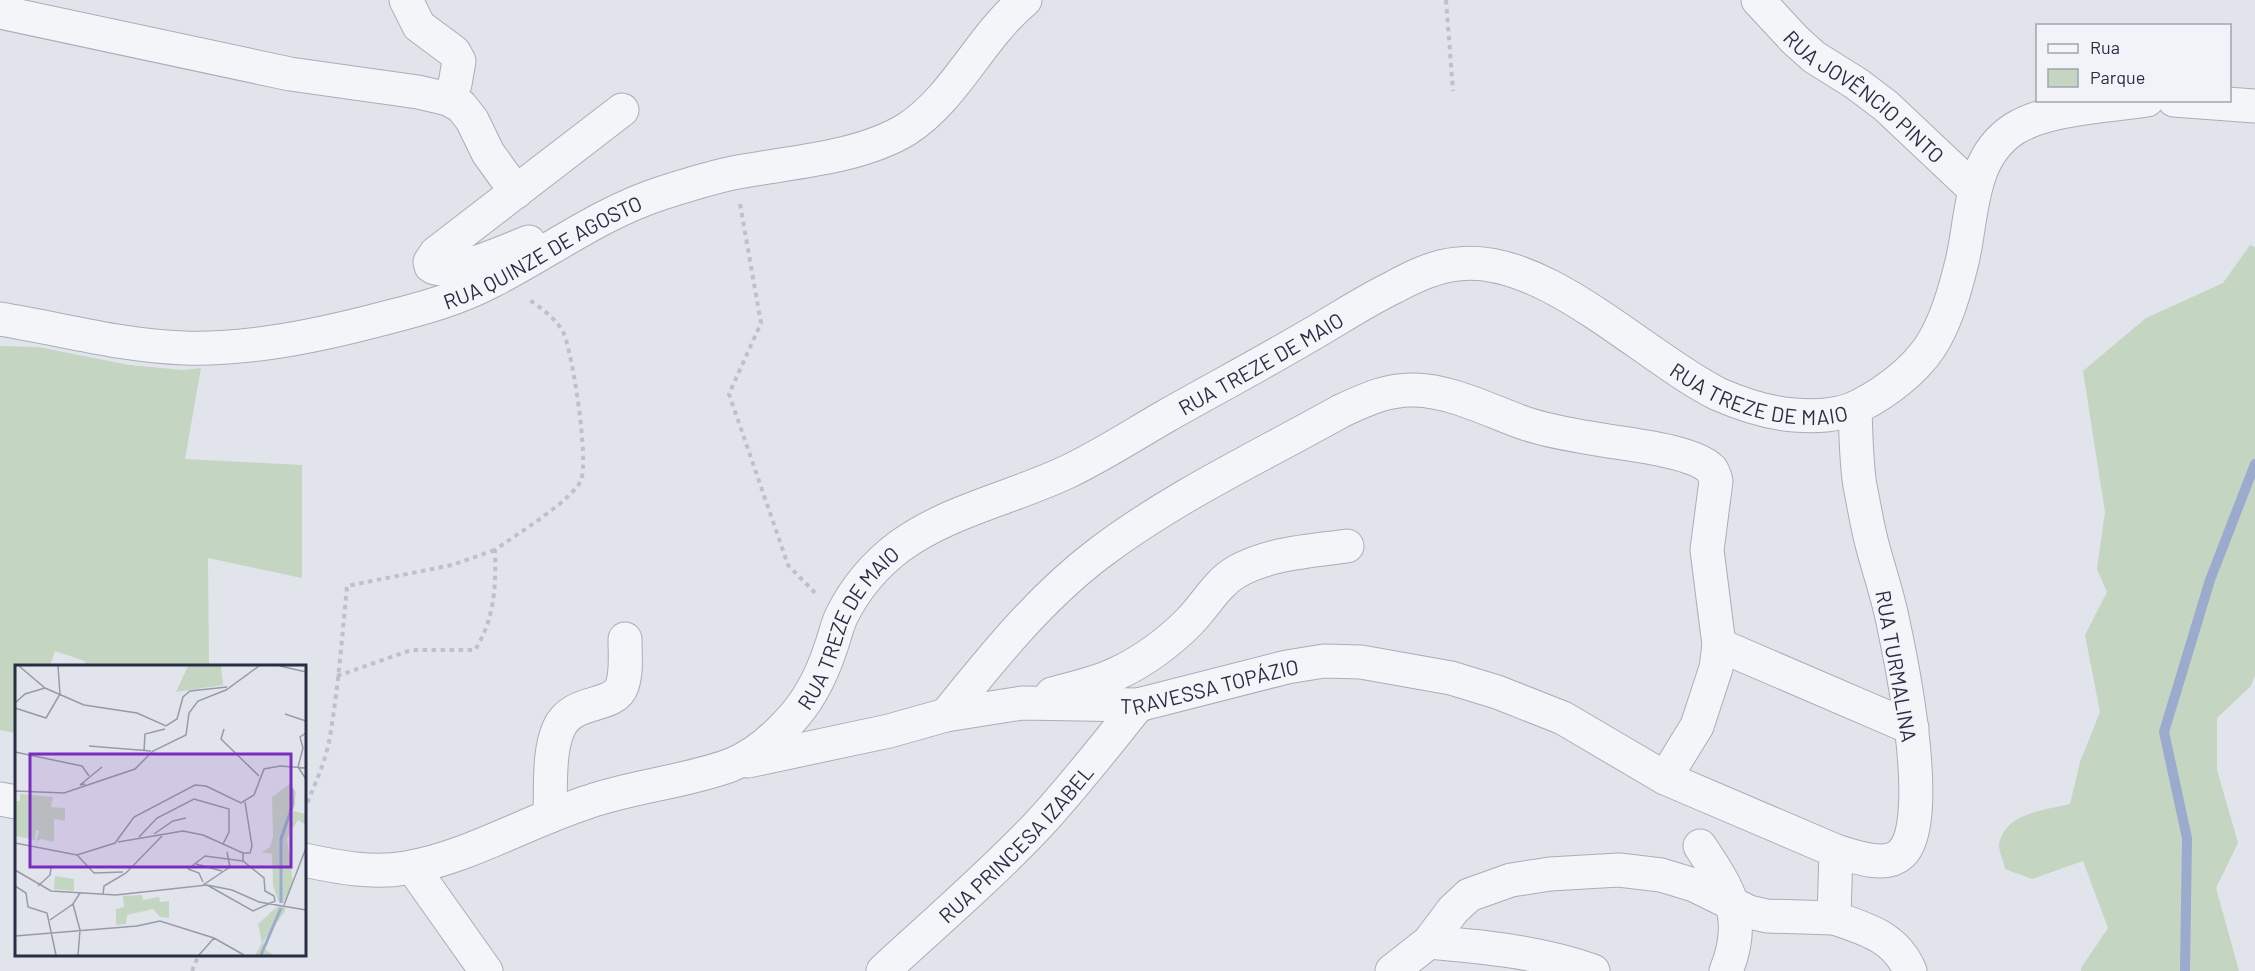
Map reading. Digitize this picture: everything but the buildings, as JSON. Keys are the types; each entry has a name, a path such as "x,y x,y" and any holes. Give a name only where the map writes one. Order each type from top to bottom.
{"street":[{"path":"406,0 419,26 454,52 459,61 455,84 448,99"},
{"name":"RUA QUINZE DE AGOSTO","path":"0,319 143,344 185,348 232,346 295,338 352,327 448,300 491,282 581,230 624,208 659,194 735,172 830,156 877,144 906,129 928,112 998,26 1025,0"},
{"name":"RUA JOVÊNCIO PINTO","path":"1758,0 1814,57 1857,84 1886,106 1973,188"},
{"path":"0,12 290,74 418,92 448,99 461,106 472,120 488,153 516,192"},
{"name":"RUA TREZE DE MAIO","path":"306,860 371,870 413,867 462,851 615,793 699,774 735,763 763,746 787,725 805,702 821,674 840,619 857,588 876,567 902,545 930,527 1066,472 1287,349 1390,288 1428,270 1460,263 1490,265 1517,272 1551,287 1718,393 1767,413 1817,417 1855,409 1892,386 1929,351 1941,327 1961,265 1973,188 1992,150 2014,129 2061,112 2133,102"},
{"path":"2201,102 2255,106"},
{"path":"622,110 436,253 430,262 433,268 442,270 463,266 624,208"},
{"path":"946,715 1004,643 1053,593 1098,554 1164,509 1220,476 1341,411 1370,397 1394,391 1416,390 1442,394 1526,424 1564,434 1652,448 1698,461 1710,468 1714,474 1716,482 1707,550 1719,645 1708,696 1697,726 1665,778"},
{"name":"RUA TURMALINA","path":"1836,851 1860,859 1892,859 1901,854 1909,843 1916,792 1912,728 1894,625 1871,541 1859,483 1855,409"},
{"path":"1022,703 1118,673 1155,651 1189,622 1215,591 1235,572 1293,553 1347,546"},
{"path":"550,816 554,744 559,727 570,713 613,697 618,692 622,686 624,672 625,639"},
{"path":"1719,645 1912,728"},
{"name":"TRAVESSA TOPÁZIO","path":"735,763 889,731 946,715 1022,703 1138,705 1287,667 1324,661 1362,662 1451,678 1497,692 1563,718 1665,778 1836,851"},
{"name":"RUA PRINCESA IZABEL","path":"883,971 985,879 1039,824 1138,705"},
{"path":"0,799 15,802"},
{"path":"1700,846 1718,874 1733,906 1736,920 1736,943 1726,971"},
{"path":"1834,918 1836,851"},
{"path":"413,867 486,971"},
{"path":"1392,971 1429,942 1453,910 1469,895 1511,880 1550,874 1619,870 1661,875 1694,885 1749,912 1767,916 1834,918 1882,937 1899,950 1910,971"},
{"path":"1429,942 1528,953 1593,971"}],"path":[{"path":"1446,0 1453,91"},
{"path":"735,172 761,323 729,394 788,565 840,619"},
{"path":"306,806 321,770 328,743 347,586 452,565 495,550 573,491 581,481 583,468 573,375 563,333 548,313 525,296 491,282"},
{"path":"337,676 411,650 476,650 491,617 496,585 495,550"},
{"path":"192,971 198,956"}],"green space":[{"path":"2250,245 2255,247 2255,675 2251,686 2217,718 2217,770 2238,843 2216,888 2239,971 2081,971 2108,928 2083,861 2032,879 2005,869 1999,845 2002,834 2017,820 2038,811 2070,804 2080,762 2100,712 2085,635 2107,592 2097,569 2105,512 2083,371 2146,318 2223,283"},
{"path":"0,346 38,347 129,365 183,370 201,368 185,459 302,465 302,578 208,558 209,665 84,665 85,661 55,651 50,665 15,665 15,733 0,730"}],"waterway":[{"path":"2185,971 2187,838 2164,732 2210,580 2255,464"}]}
